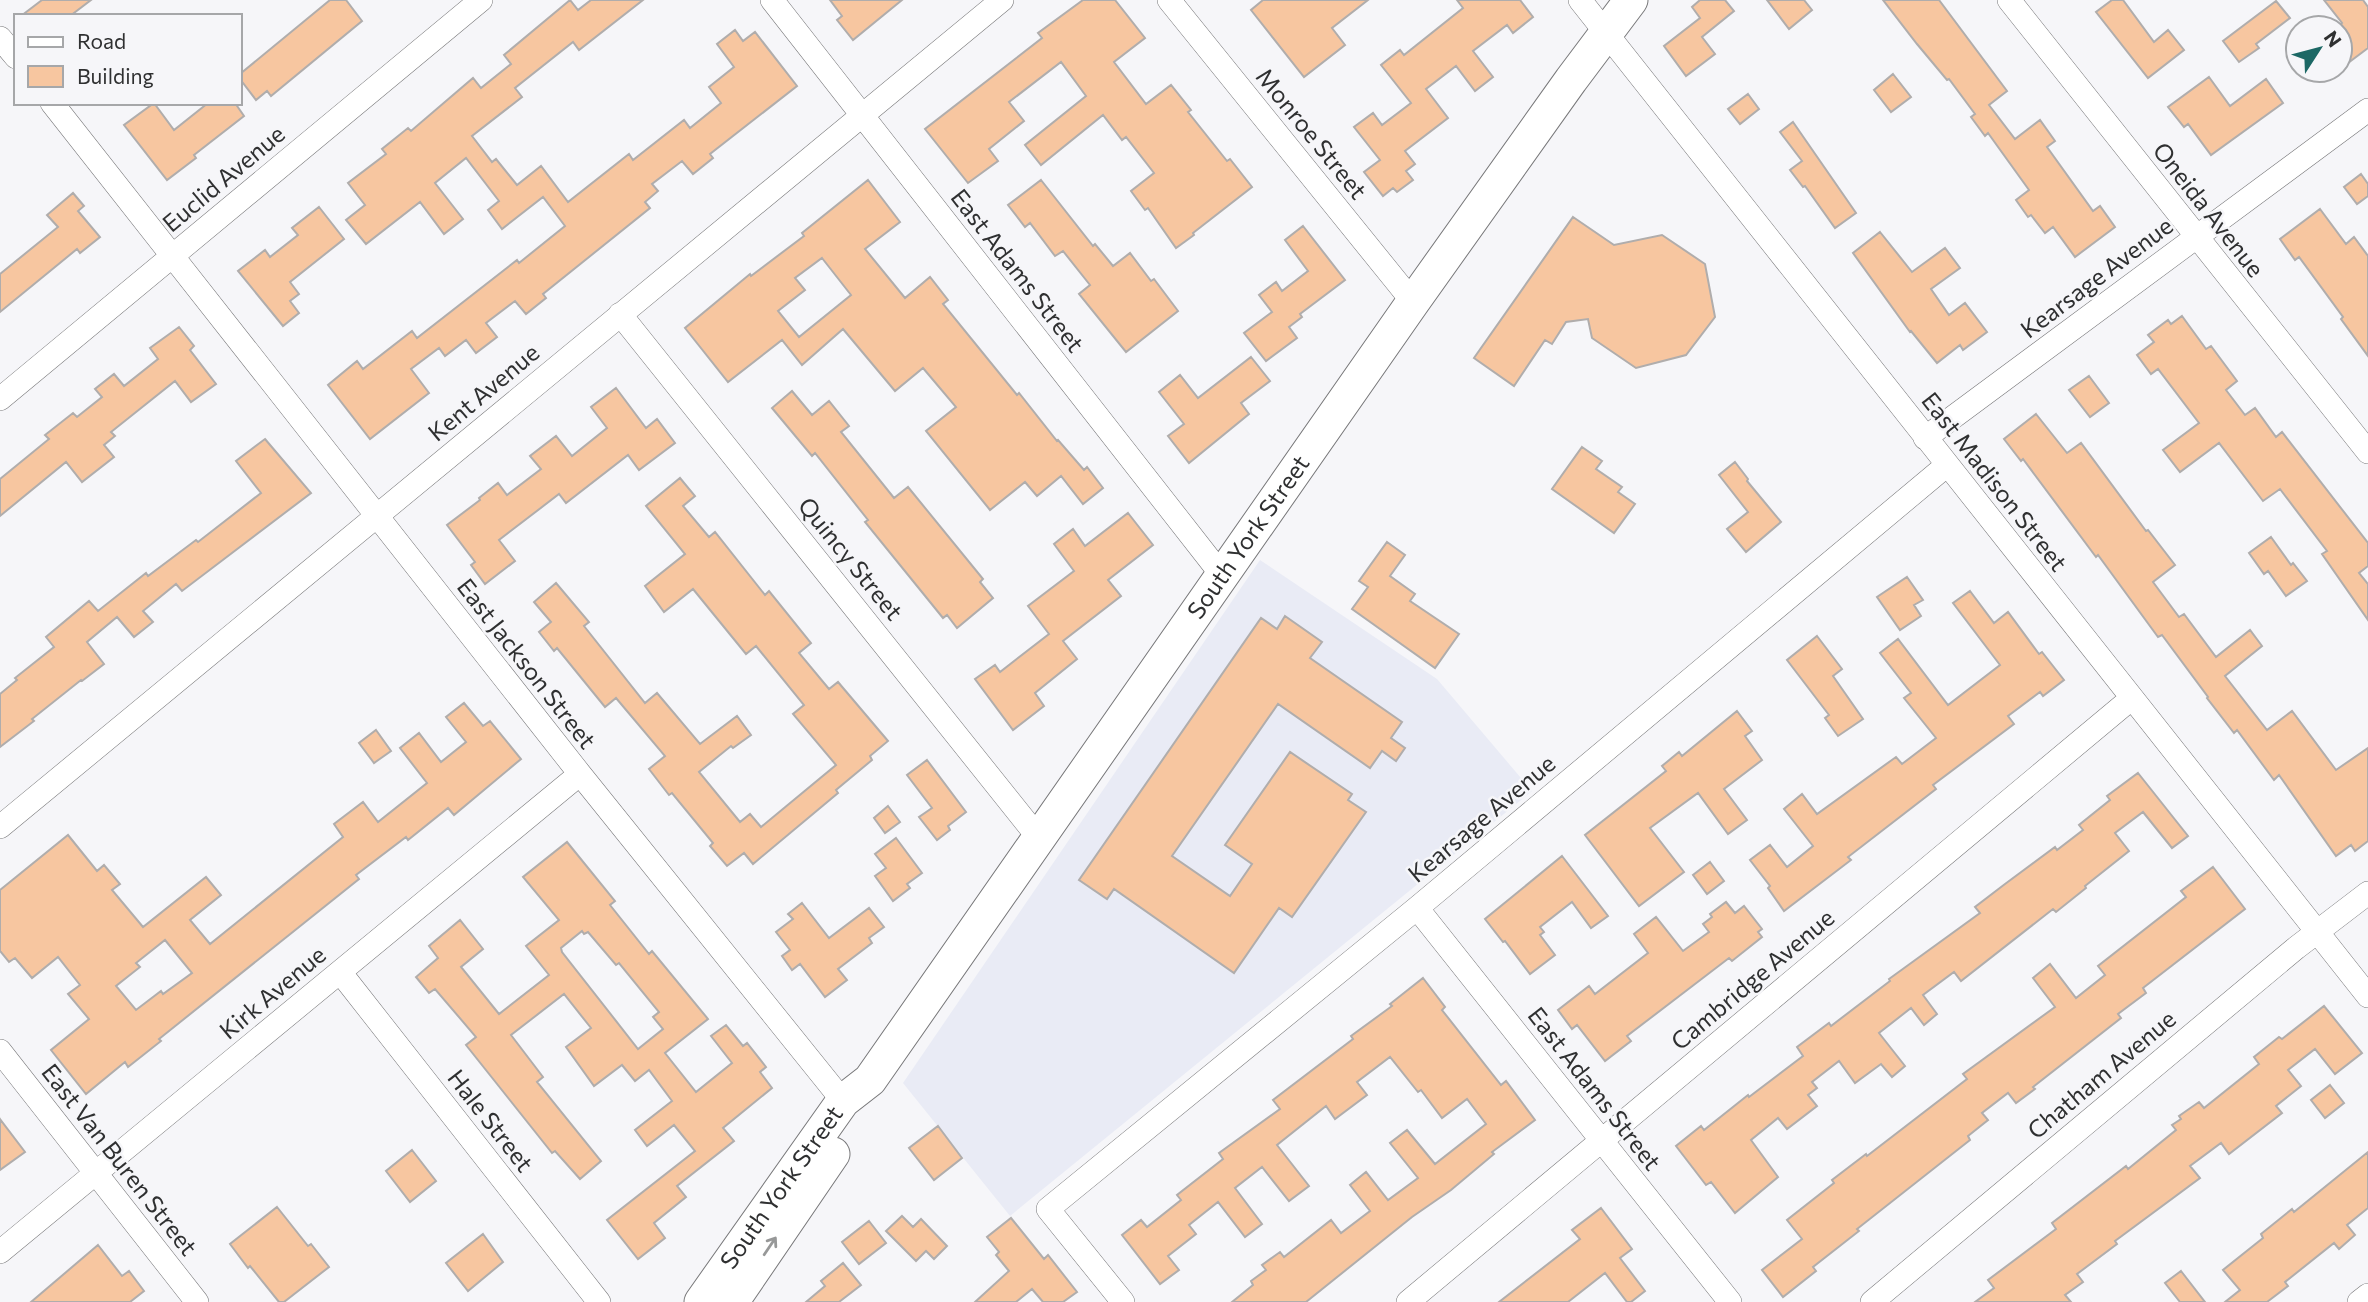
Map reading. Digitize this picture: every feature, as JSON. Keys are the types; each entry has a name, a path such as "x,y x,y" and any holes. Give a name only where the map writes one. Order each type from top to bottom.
{"main road":[{"name":"South York Street","path":"701,1302 843,1101 870,1080 1413,302 1571,79 1631,0"},
{"name":"South York Street","path":"732,1302 860,1115 870,1080"}],"street":[{"name":"Euclid Avenue","path":"0,399 481,0"},
{"name":"East Adams Street","path":"772,0 1222,574"},
{"name":"Kent Avenue","path":"0,827 1002,0"},
{"name":"Monroe Street","path":"1169,0 1413,302"},
{"name":"East Madison Street","path":"1580,0 2368,996"},
{"name":"Oneida Avenue","path":"2009,0 2368,452"},
{"path":"0,37 14,54"},
{"name":"East Jackson Street","path":"54,105 580,774 843,1101"},
{"name":"Kearsage Avenue","path":"1925,438 2368,110"},
{"name":"Quincy Street","path":"620,314 1038,837"},
{"name":"Kearsage Avenue","path":"1123,1302 1048,1209 1417,908 1947,465"},
{"name":"Cambridge Avenue","path":"1408,1302 2132,698"},
{"name":"Kirk Avenue","path":"0,1252 580,774"},
{"name":"Chatham Avenue","path":"1872,1302 2316,931 2368,893"},
{"name":"East Adams Street","path":"1417,908 1730,1302"},
{"name":"Hale Street","path":"340,972 598,1302"},
{"name":"East Van Buren Street","path":"0,1051 197,1302"},
{"path":"2360,1302 2368,1295"}],"shaded area":[{"path":"1260,560 1437,679 1532,791 1010,1216 903,1083"}],"building":[{"path":"42,0 91,0 73,14 24,14"},
{"path":"330,0 346,0 362,21 271,96 267,91 256,100 242,82 242,72"},
{"path":"570,0 578,10 591,0 643,0 579,50 573,42 515,88 522,97 472,136 492,162 496,159 517,185 541,166 568,202 629,154 633,160 684,120 690,128 721,103 709,87 734,67 717,44 735,30 743,41 755,32 797,86 710,154 713,158 693,174 682,161 652,184 658,191 645,202 650,208 543,294 546,298 526,314 515,301 486,323 497,337 476,353 466,340 445,356 439,348 411,369 429,393 370,439 328,385 357,361 363,369 412,331 417,338 565,226 543,197 502,229 488,210 499,201 466,158 435,183 463,219 444,234 420,202 366,244 346,220 365,205 348,183 386,154 382,149 408,128 411,131 473,78 481,88 511,64 504,55"},
{"path":"830,0 902,0 853,40 837,20 842,16"},
{"path":"1083,0 1115,0 1145,38 1114,62 1146,104 1171,85 1191,110 1188,112 1227,161 1230,159 1252,187 1176,248 1148,208 1145,210 1131,191 1154,173 1126,137 1122,140 1103,115 1041,165 1025,145 1086,96 1061,62 1009,102 1024,121 989,149 998,161 968,183 925,129 1042,38 1038,33"},
{"path":"1263,0 1368,0 1332,28 1345,45 1304,77 1251,10"},
{"path":"1457,0 1520,0 1533,17 1513,33 1507,25 1473,51 1493,77 1475,91 1456,66 1426,89 1448,118 1405,151 1415,164 1406,171 1413,180 1397,192 1393,188 1383,196 1364,172 1380,160 1354,127 1373,113 1382,125 1411,103 1381,65 1400,50 1404,55 1463,8"},
{"path":"1700,0 1725,0 1734,11 1702,37 1715,54 1686,76 1664,46 1700,18 1692,7"},
{"path":"1767,0 1804,0 1812,10 1789,29"},
{"path":"1883,0 1939,0 2007,91 1989,105 2015,139 2040,120 2055,141 2047,147 2093,211 2100,206 2115,227 2075,257 2053,227 2045,233 2031,215 2028,217 2016,200 2029,190 1988,133 1985,136 1971,117 1975,114 1949,79 1947,80"},
{"path":"2112,0 2123,0 2154,42 2168,30 2184,50 2148,78 2096,12"},
{"path":"2324,0 2363,0 2368,7 2368,48 2354,58 2354,14 2335,14"},
{"path":"2276,1 2287,14 2284,14 2284,23 2256,44 2259,48 2239,62 2223,41"},
{"path":"1893,74 1911,97 1891,112 1874,90"},
{"path":"2209,77 2230,106 2266,79 2283,103 2211,155 2188,124 2184,127 2168,107"},
{"path":"1748,94 1759,109 1740,124 1728,109"},
{"path":"151,105 155,105 174,130 205,105 236,105 244,116 167,180 124,125"},
{"path":"1793,122 1856,213 1835,228 1790,170 1802,161 1780,132"},
{"path":"2361,174 2368,184 2368,196 2357,204 2344,187"},
{"path":"868,180 900,222 865,249 905,298 930,277 948,300 943,304 1017,395 1019,393 1057,441 1084,470 1087,467 1103,488 1083,504 1061,476 1037,496 1025,482 990,510 926,431 956,407 923,368 895,391 843,329 802,365 782,340 728,382 685,328 750,274 751,276 804,236 802,233","holes":["822,258 851,295 799,337 778,311 805,290 795,278"]},
{"path":"1041,180 1093,246 1095,244 1113,266 1130,253 1178,311 1126,352 1079,294 1090,285 1063,251 1055,256 1030,223 1025,227 1008,205"},
{"path":"73,193 84,206 78,211 100,237 80,253 77,249 0,312 0,274 58,227 47,215"},
{"path":"319,207 344,239 290,282 299,294 290,301 299,313 283,326 238,271 265,250 270,257 298,235 292,228"},
{"path":"2320,209 2346,244 2354,237 2368,256 2368,356 2299,257 2295,260 2280,239"},
{"path":"1573,217 1614,245 1662,235 1705,264 1715,317 1686,355 1636,368 1592,338 1588,319 1566,322 1552,344 1545,340 1514,386 1474,358"},
{"path":"1303,226 1345,280 1300,314 1302,317 1289,327 1297,338 1266,361 1244,333 1272,312 1259,295 1276,282 1282,291 1308,271 1285,240"},
{"path":"1880,232 1912,272 1945,248 1960,268 1931,289 1949,315 1965,303 1987,332 1963,350 1960,345 1937,363 1910,332 1853,253"},
{"path":"2182,316 2206,349 2211,346 2237,381 2226,390 2245,415 2255,408 2276,437 2282,432 2368,543 2368,566 2359,573 2368,584 2368,620 2322,554 2327,551 2280,489 2263,501 2219,443 2180,472 2163,450 2199,423 2158,369 2151,374 2137,355 2154,342 2148,335 2168,320 2171,324"},
{"path":"179,327 194,346 190,350 216,384 191,402 175,381 111,432 115,436 104,445 114,457 82,482 66,462 0,516 0,479 49,439 45,435 73,413 77,417 102,397 95,389 114,374 124,386 158,359 150,348"},
{"path":"1251,357 1270,381 1241,403 1249,414 1189,463 1168,436 1184,424 1159,392 1180,375 1198,398"},
{"path":"2089,376 2109,403 2090,417 2069,390"},
{"path":"616,388 646,428 657,419 675,443 639,470 628,455 566,503 559,494 499,540 515,561 485,584 471,565 475,562 447,525 498,483 507,495 541,469 530,456 556,436 572,456 607,428 591,407"},
{"path":"792,391 812,415 829,401 849,426 841,432 894,498 908,487 983,579 980,582 993,598 957,628 947,615 943,618 865,522 868,520 815,453 812,456 772,408"},
{"path":"2036,414 2067,453 2081,443 2146,531 2148,530 2175,565 2153,582 2179,617 2184,614 2216,657 2250,630 2262,646 2225,676 2267,730 2292,711 2336,770 2368,748 2368,841 2355,851 2351,845 2336,856 2279,775 2274,780 2237,730 2234,733 2162,635 2158,637 2098,555 2096,557 2023,459 2021,461 2004,439"},
{"path":"265,439 311,493 182,591 176,584 143,611 153,622 134,637 117,617 87,642 104,664 0,747 0,694 17,680 15,678 54,647 46,637 89,601 98,611 146,573 148,576 196,540 198,542 261,493 236,461"},
{"path":"1582,447 1602,461 1596,469 1622,487 1618,492 1635,504 1614,533 1552,489"},
{"path":"1735,462 1781,522 1746,552 1727,529 1748,512 1719,475"},
{"path":"680,478 695,496 683,506 709,537 715,532 765,595 769,591 811,643 799,653 829,689 838,682 888,741 870,756 872,760 836,790 838,793 753,864 744,853 727,866 710,846 713,843 649,769 665,756 616,698 605,707 557,648 554,651 539,632 551,622 534,602 556,583 589,622 584,626 645,703 657,693 700,744 737,716 751,735 733,748 731,746 699,772 740,822 750,814 761,827 836,765 793,714 804,705 756,646 746,654 693,589 664,612 645,586 685,554 646,506"},
{"path":"1128,513 1153,545 1108,580 1121,596 1063,641 1077,659 1035,693 1044,706 1013,730 975,679 995,665 1000,672 1049,634 1028,606 1074,571 1054,544 1073,529 1085,546"},
{"path":"2271,537 2291,565 2293,563 2307,581 2286,596 2268,571 2264,574 2249,553"},
{"path":"1387,542 1405,555 1390,576 1415,594 1410,601 1459,634 1435,668 1352,609 1368,587 1359,581"},
{"path":"1907,577 1923,600 1914,605 1921,616 1900,630 1877,597"},
{"path":"1970,591 1994,623 2008,612 2039,654 2042,652 2064,680 2043,696 2040,692 2008,716 2014,724 1933,785 1936,789 1848,857 1851,860 1784,911 1768,888 1770,886 1750,860 1770,845 1787,867 1813,846 1784,809 1802,794 1817,814 1896,757 1902,764 1936,738 1904,698 1911,693 1880,653 1898,639 1948,705 2000,665 1953,603"},
{"path":"1285,616 1322,642 1310,658 1402,722 1391,738 1405,748 1396,761 1382,751 1370,768 1278,704 1172,856 1230,896 1252,864 1225,845 1290,752 1352,794 1348,800 1366,812 1292,917 1279,908 1234,973 1114,889 1107,899 1079,880 1261,618 1277,629"},
{"path":"1817,636 1842,669 1833,676 1863,719 1838,736 1825,718 1829,715 1787,660"},
{"path":"464,703 483,726 490,721 521,759 454,815 448,808 408,840 406,837 356,875 359,879 159,1039 161,1041 128,1067 125,1062 86,1094 51,1050 89,1019 68,994 80,985 58,957 32,978 15,958 9,962 0,951 0,890 68,835 97,871 104,865 120,884 112,890 143,927 206,877 221,895 190,920 210,944 343,837 334,824 363,802 378,822 427,783 400,748 419,733 441,762 466,742 446,717","holes":["165,940 192,973 136,1010 116,986 140,967 136,963"]},
{"path":"1737,711 1752,731 1745,736 1762,760 1724,789 1747,820 1728,834 1698,793 1650,828 1684,872 1639,906 1585,835 1666,771 1662,766 1679,752 1682,756"},
{"path":"376,730 391,751 374,763 359,743"},
{"path":"927,760 966,812 948,826 950,830 937,840 919,817 932,808 907,775"},
{"path":"2138,773 2188,836 2172,848 2143,812 2115,833 2129,851 2085,886 2086,888 2056,912 2053,909 1961,981 1954,972 1923,995 1937,1014 1924,1025 1911,1008 1879,1033 1905,1066 1892,1077 1881,1064 1855,1083 1839,1061 1812,1082 1817,1088 1808,1095 1817,1106 1787,1129 1778,1118 1751,1140 1778,1177 1735,1213 1711,1182 1706,1185 1676,1146 1701,1126 1704,1130 1803,1056 1797,1047 1829,1023 1831,1026 1890,981 1889,979 1980,913 1975,907 2005,884 2083,830 2079,825 2110,800 2107,796"},
{"path":"888,806 900,822 885,833 874,818"},
{"path":"896,838 922,873 907,884 910,888 893,901 875,876 886,868 875,854"},
{"path":"567,842 615,901 610,905 649,954 652,951 708,1019 665,1053 696,1092 732,1063 711,1036 726,1025 743,1046 747,1043 766,1067 760,1072 772,1088 723,1128 734,1141 677,1186 686,1197 654,1223 665,1238 638,1259 607,1220 695,1151 674,1125 647,1146 635,1130 672,1101 649,1070 635,1081 622,1065 594,1086 566,1047 591,1028 564,994 511,1035 543,1077 537,1082 601,1161 580,1179 555,1151 552,1153 466,1045 476,1037 435,989 429,993 416,977 438,958 429,946 460,920 483,949 461,967 499,1014 549,975 526,946 559,920 523,877","holes":["582,931 584,934 588,932 616,965 619,963 659,1012 653,1017 663,1029 638,1049 562,952 561,948"]},
{"path":"1562,856 1608,916 1591,928 1572,902 1540,927 1544,932 1540,935 1555,955 1530,974 1485,919"},
{"path":"1710,862 1724,881 1707,894 1693,875"},
{"path":"2213,867 2245,909 2143,988 2146,993 2118,1014 2121,1018 2033,1087 2035,1089 2016,1103 2008,1093 1982,1113 1988,1120 1968,1136 1970,1140 1857,1229 1859,1231 1813,1267 1816,1271 1783,1297 1762,1270 1802,1239 1787,1220 1834,1183 1832,1180 1967,1079 1963,1074 2055,1007 2033,978 2050,964 2076,998 2105,975 2098,966 2186,897 2181,891"},
{"path":"1726,902 1735,913 1744,906 1762,929 1758,932 1762,937 1732,961 1729,958 1627,1036 1631,1041 1605,1061 1577,1025 1572,1029 1558,1010 1589,986 1595,994 1648,953 1634,934 1656,917 1683,951 1709,932 1703,924 1712,917 1710,914"},
{"path":"802,903 829,938 869,908 884,927 869,938 872,943 838,969 847,980 825,997 800,964 792,970 782,956 790,950 776,932 793,919 788,914"},
{"path":"1423,978 1445,1007 1442,1010 1501,1085 1506,1081 1535,1120 1492,1152 1494,1154 1451,1190 1412,1217 1306,1302 1232,1302 1253,1285 1251,1281 1266,1270 1262,1265 1280,1252 1284,1257 1331,1220 1341,1233 1370,1211 1350,1185 1366,1172 1388,1200 1418,1178 1390,1143 1407,1130 1435,1164 1486,1124 1467,1099 1442,1118 1421,1090 1418,1092 1390,1057 1357,1082 1367,1095 1335,1119 1326,1106 1277,1145 1309,1186 1289,1201 1262,1167 1235,1188 1262,1224 1245,1237 1218,1202 1189,1225 1196,1234 1168,1256 1179,1270 1160,1284 1122,1235 1141,1220 1147,1227 1181,1200 1177,1195 1223,1159 1219,1153 1280,1109 1273,1100 1353,1039 1351,1036 1392,1006 1390,1004"},
{"path":"2324,1006 2362,1053 2335,1074 2315,1049 2288,1070 2301,1086 2276,1106 2282,1113 2229,1154 2221,1143 2190,1166 2200,1178 2115,1241 2117,1244 2077,1274 2083,1282 2065,1295 2071,1302 1975,1302 1994,1288 1988,1280 2056,1229 2052,1223 2126,1166 2128,1169 2176,1130 2172,1125 2181,1119 2179,1116 2199,1102 2204,1108 2259,1064 2254,1057"},
{"path":"2330,1085 2344,1103 2325,1118 2311,1100"},
{"path":"0,1119 25,1152 0,1170"},
{"path":"938,1126 962,1158 934,1180 909,1148"},
{"path":"412,1150 436,1181 410,1202 386,1171"},
{"path":"2368,1152 2368,1208 2347,1225 2355,1235 2339,1249 2334,1243 2285,1282 2288,1286 2267,1302 2225,1302 2240,1290 2223,1270 2263,1238 2261,1234 2292,1209 2294,1212"},
{"path":"277,1207 308,1246 311,1244 329,1267 284,1302 279,1302 230,1244"},
{"path":"1601,1208 1632,1249 1620,1258 1645,1291 1627,1302 1605,1273 1568,1302 1499,1302 1580,1239 1572,1230"},
{"path":"902,1216 913,1227 921,1219 947,1246 934,1259 926,1251 916,1261 886,1231"},
{"path":"1011,1218 1044,1259 1048,1255 1077,1292 1063,1302 1043,1302 1032,1289 1016,1302 975,1302 1009,1271 996,1255 999,1252 987,1237"},
{"path":"869,1221 886,1243 859,1264 842,1242"},
{"path":"483,1234 503,1262 468,1291 446,1263"},
{"path":"98,1245 122,1276 129,1271 144,1291 130,1302 31,1302"},
{"path":"843,1263 861,1285 839,1302 806,1302 825,1286 821,1281"},
{"path":"2181,1271 2205,1302 2180,1302 2165,1283"}]}
